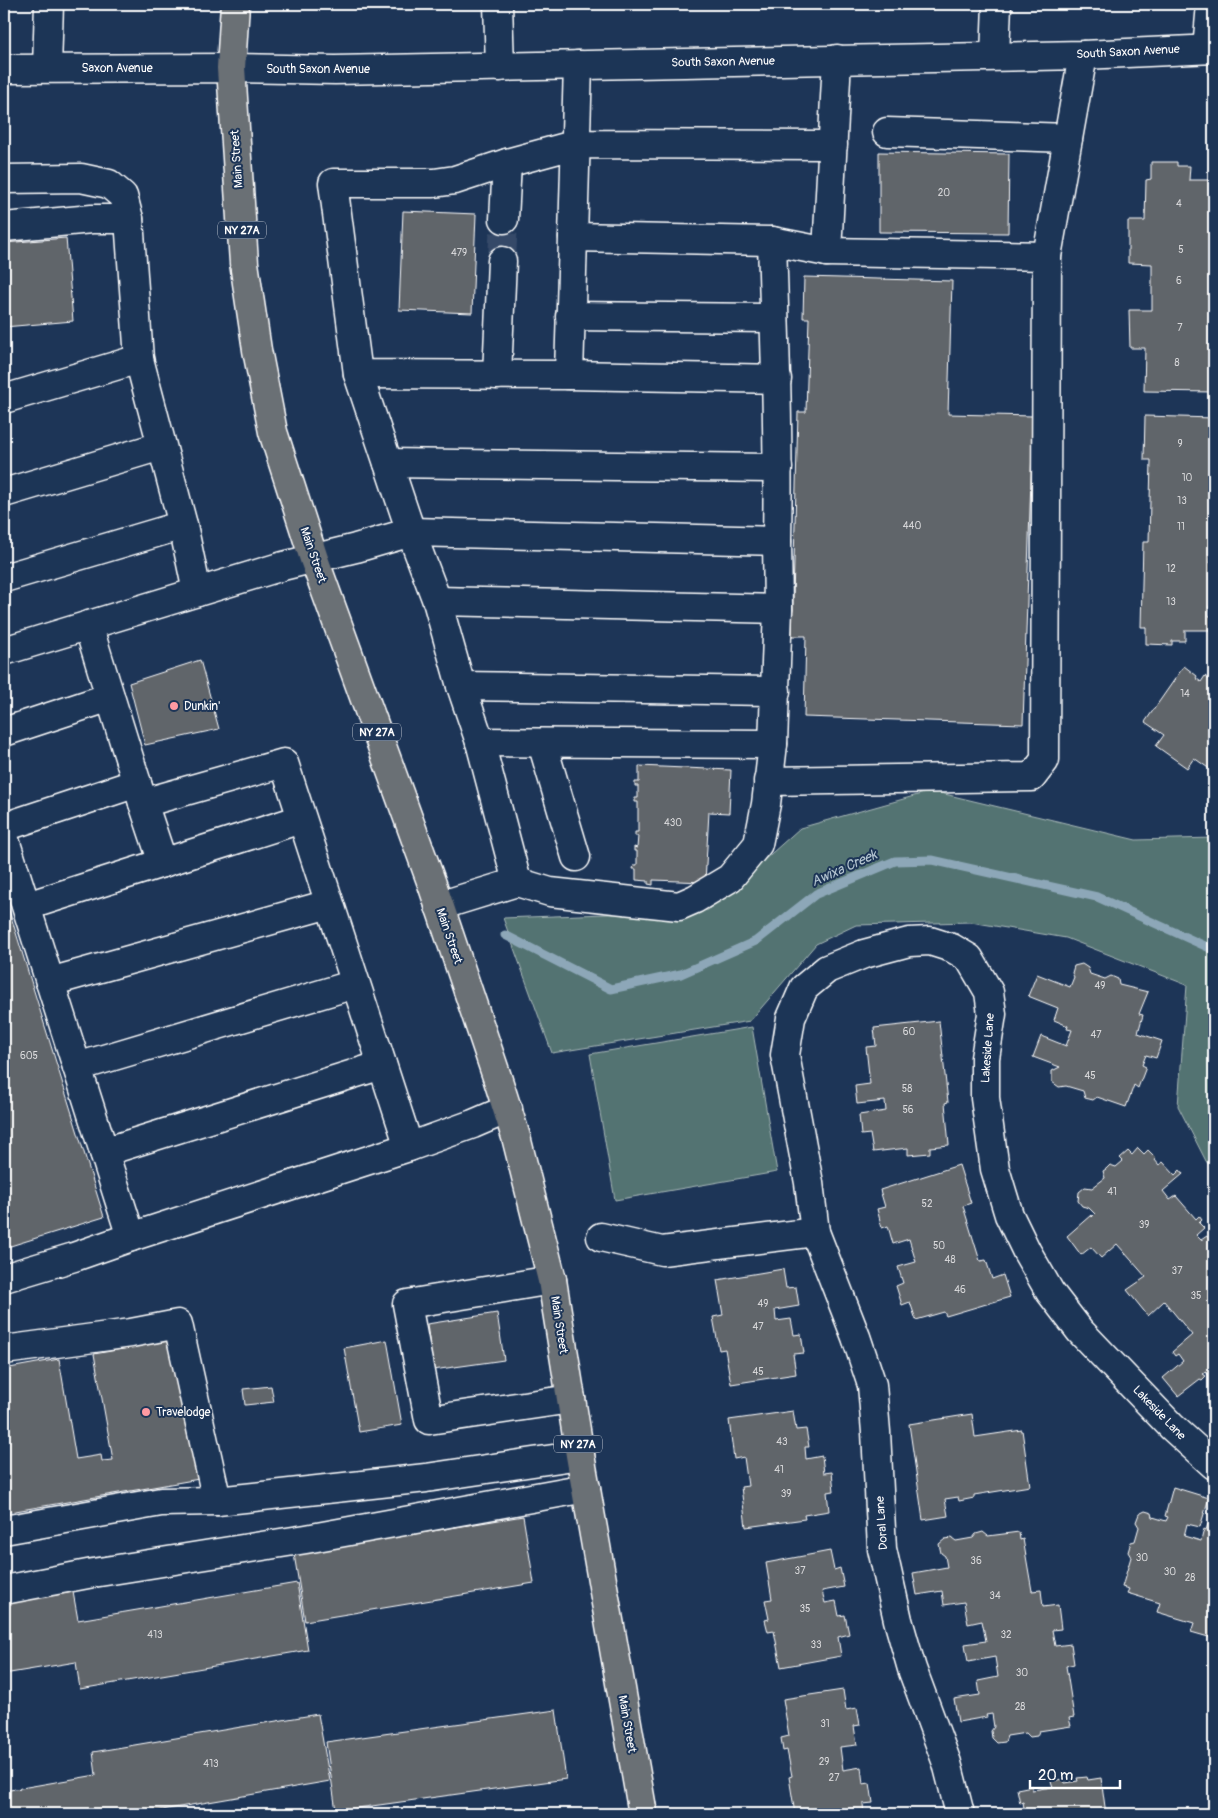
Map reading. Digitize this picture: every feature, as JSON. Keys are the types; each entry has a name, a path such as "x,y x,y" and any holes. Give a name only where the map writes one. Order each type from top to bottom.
{"main road":[{"name":"Main Street","path":"235,4 231,68 244,263 257,350 273,432 314,559 439,906 508,1109 552,1280 642,1814"}],"street":[{"path":"47,68 50,4"},
{"path":"498,4 500,67"},
{"path":"995,56 997,4"},
{"path":"1211,4 1211,49"},
{"name":"South Saxon Avenue","path":"231,68 335,70 500,67 1083,55 1211,49"},
{"path":"768,781 1032,777 1045,760 1047,256 1083,55"},
{"path":"827,252 837,60"},
{"path":"569,375 578,65"},
{"name":"Saxon Avenue","path":"4,69 231,68"},
{"path":"887,132 1068,138"},
{"path":"517,882 480,742 461,686 437,601 410,532 358,374 332,183 434,183 455,180 507,163 577,144 833,145"},
{"path":"504,219 507,163"},
{"path":"4,179 81,178 108,184 122,196 129,219 139,359 183,525 197,592"},
{"path":"4,227 92,219 129,219"},
{"path":"573,237 772,240 827,252 1047,256"},
{"path":"439,906 517,882 550,892 679,906 695,899 730,878 758,844 766,804 773,744 778,609 777,379 772,240"},
{"path":"497,375 502,261"},
{"path":"570,316 774,318"},
{"path":"4,399 139,359"},
{"path":"358,374 569,375 777,379"},
{"path":"4,493 161,446"},
{"path":"388,463 778,468"},
{"path":"4,578 183,525"},
{"path":"4,651 283,566 410,532 777,541"},
{"path":"437,601 778,609"},
{"path":"88,625 163,863"},
{"path":"461,686 776,691"},
{"path":"4,732 110,697"},
{"path":"480,742 773,744"},
{"path":"542,743 576,857"},
{"path":"4,827 140,793 284,763 409,1147"},
{"path":"26,906 301,819"},
{"path":"4,837 131,1237"},
{"path":"50,982 329,904"},
{"name":"Lakeside Lane","path":"815,1232 809,1183 785,1055 791,1018 804,988 827,969 864,954 909,942 930,941 952,948 969,958 989,992 992,1014 985,1058 985,1098 995,1169 1009,1215 1027,1252 1050,1292 1080,1331 1172,1427 1214,1465"},
{"path":"77,1067 355,984"},
{"path":"104,1152 382,1065"},
{"path":"4,1278 74,1257 409,1147 508,1109"},
{"path":"601,1237 662,1251 815,1232"},
{"name":"Doral Lane","path":"815,1232 872,1384 882,1548 898,1620 912,1669 947,1764 960,1814"},
{"path":"552,1280 407,1304 429,1420 571,1399"},
{"path":"4,1350 131,1333 178,1324 217,1501"},
{"path":"4,1530 162,1502 217,1501 426,1478 580,1455"},
{"path":"4,1590 93,1573 306,1539 586,1488"}],"green space":[{"path":"932,791 1136,840 1214,838 1214,1171 1206,1161 1178,1106 1187,985 1066,938 971,922 856,925 816,944 750,1021 552,1053 503,918 708,910 800,828"},
{"path":"752,1027 777,1172 615,1200 590,1054"}],"building":[{"path":"879,152 1009,154 1008,233 879,232"},
{"path":"1151,162 1177,162 1177,166 1190,166 1189,180 1214,180 1213,392 1144,391 1145,348 1130,348 1129,310 1152,310 1152,264 1128,263 1128,221 1145,221 1146,180 1151,179"},
{"path":"403,211 476,214 472,313 399,310"},
{"path":"66,238 73,321 4,327 4,243"},
{"path":"804,277 952,281 948,414 1033,416 1023,724 804,717 806,636 792,636 798,412 806,412 809,318 803,318"},
{"path":"1145,416 1214,418 1213,428 1210,428 1210,438 1214,438 1214,544 1211,544 1210,563 1214,563 1214,605 1209,606 1209,616 1212,616 1212,630 1185,630 1185,641 1172,641 1172,645 1146,644 1146,627 1141,627 1143,542 1149,542 1151,460 1144,460"},
{"name":"Dunkin'","path":"200,660 219,729 145,745 129,683"},
{"path":"1184,666 1197,676 1196,678 1201,682 1205,676 1214,683 1214,772 1194,758 1187,768 1156,746 1164,735 1145,722"},
{"path":"639,766 731,770 729,813 709,812 705,882 653,880 653,885 648,884 648,881 636,880 636,869 633,869 634,865 637,865 637,851 634,851 634,847 637,848 638,836 635,836 635,832 638,832 638,802 635,802 635,798 638,798 638,786 635,786 635,782 639,782"},
{"path":"4,894 104,1217 4,1248"},
{"path":"1082,964 1088,968 1090,974 1105,979 1111,976 1118,979 1119,985 1148,992 1139,1014 1143,1015 1138,1033 1162,1041 1156,1058 1146,1055 1142,1065 1146,1067 1138,1088 1134,1085 1126,1107 1097,1097 1093,1100 1085,1098 1083,1091 1066,1086 1059,1087 1052,1082 1052,1071 1060,1067 1033,1057 1041,1036 1066,1046 1072,1030 1067,1029 1068,1026 1054,1020 1058,1008 1028,996 1037,974 1070,987 1074,977 1072,973 1074,966"},
{"path":"939,1021 948,1102 945,1103 949,1145 930,1147 930,1153 908,1155 908,1148 873,1152 870,1134 861,1135 859,1115 886,1111 885,1101 857,1104 855,1086 870,1084 866,1047 876,1046 874,1028"},
{"path":"1138,1148 1144,1154 1148,1150 1156,1158 1155,1160 1159,1165 1163,1162 1175,1175 1180,1170 1183,1174 1163,1191 1170,1200 1176,1196 1196,1219 1199,1216 1202,1220 1199,1223 1204,1228 1196,1235 1201,1240 1207,1236 1211,1241 1214,1239 1214,1392 1211,1388 1212,1379 1206,1372 1203,1374 1206,1376 1202,1380 1200,1379 1178,1396 1163,1378 1183,1361 1178,1354 1175,1356 1172,1352 1192,1335 1164,1301 1148,1316 1127,1290 1146,1277 1117,1244 1101,1258 1091,1247 1081,1255 1067,1236 1091,1215 1092,1217 1095,1214 1089,1208 1082,1206 1078,1201 1079,1192 1085,1187 1092,1188 1105,1178 1103,1171 1110,1165 1116,1167 1123,1161 1120,1158 1128,1151 1132,1155"},
{"path":"959,1165 971,1203 963,1206 980,1261 986,1260 992,1279 1003,1275 1010,1297 946,1316 944,1312 916,1320 910,1302 902,1305 896,1286 903,1283 898,1267 916,1262 909,1239 893,1244 888,1226 882,1228 877,1209 885,1207 880,1190"},
{"path":"783,1269 786,1288 796,1287 799,1306 775,1310 776,1321 791,1319 794,1335 801,1334 804,1353 793,1354 796,1374 731,1384 725,1349 719,1350 713,1317 723,1315 717,1280"},
{"path":"497,1313 504,1360 433,1370 427,1324"},
{"name":"Travelodge","path":"174,1340 199,1479 4,1513 4,1369 59,1359 76,1459 101,1455 102,1461 113,1460 94,1354"},
{"path":"387,1340 402,1425 359,1432 344,1348"},
{"path":"271,1386 274,1402 245,1405 243,1389"},
{"path":"793,1411 796,1430 806,1429 809,1447 805,1447 806,1459 822,1456 824,1473 832,1472 834,1491 827,1492 829,1511 804,1515 805,1519 746,1527 741,1487 748,1486 744,1457 734,1459 729,1420"},
{"path":"972,1414 975,1437 1022,1430 1030,1486 974,1495 974,1498 959,1501 958,1497 945,1499 948,1516 923,1520 909,1424"},
{"path":"1173,1487 1209,1498 1200,1527 1187,1524 1184,1536 1201,1541 1204,1529 1206,1530 1208,1524 1214,1526 1214,1631 1212,1638 1191,1632 1194,1623 1157,1612 1160,1603 1127,1593 1129,1589 1122,1587 1131,1557 1128,1552 1131,1542 1135,1541 1139,1527 1136,1522 1139,1514 1145,1511 1152,1513 1153,1517 1166,1521 1168,1517 1165,1516"},
{"path":"523,1516 534,1583 305,1621 294,1554"},
{"path":"983,1532 988,1536 1019,1532 1020,1540 1023,1539 1032,1591 1041,1590 1043,1607 1058,1605 1061,1629 1052,1630 1055,1646 1071,1644 1074,1664 1066,1666 1074,1717 1069,1718 1071,1726 1039,1731 1037,1736 1030,1737 1026,1733 1007,1736 1005,1742 997,1743 992,1738 991,1731 994,1727 992,1714 986,1715 987,1717 958,1722 954,1699 980,1695 978,1681 998,1677 995,1657 968,1662 965,1644 986,1641 982,1621 968,1624 964,1602 944,1605 942,1591 917,1595 913,1573 947,1567 945,1556 941,1553 939,1544 945,1539 952,1538 956,1541 973,1538 976,1534"},
{"path":"830,1551 834,1570 840,1568 844,1587 822,1591 825,1603 836,1601 839,1616 845,1615 849,1634 838,1637 841,1656 781,1667 774,1631 768,1632 765,1620 769,1619 765,1600 772,1599 766,1563"},
{"path":"297,1583 308,1650 80,1689 76,1662 4,1674 4,1604 73,1592 78,1620"},
{"path":"843,1690 846,1710 857,1708 860,1725 854,1726 857,1745 840,1747 843,1770 861,1767 863,1784 870,1783 873,1803 863,1804 864,1814 795,1814 789,1777 792,1776 787,1750 783,1751 781,1738 789,1736 783,1699"},
{"path":"556,1710 566,1779 336,1811 326,1742"},
{"path":"318,1714 330,1781 139,1814 4,1814 4,1791 96,1775 93,1752"},
{"path":"1087,1777 1088,1780 1101,1778 1106,1814 1025,1814 1023,1802 1020,1803 1017,1789 1032,1786 1032,1790 1053,1787 1051,1781 1064,1779 1065,1783 1078,1781 1077,1778"}],"waterway":[{"name":"Awixa Creek","path":"505,935 611,989 681,974 756,941 816,894 895,861 932,860 1097,897 1214,950"}],"tunnel":[{"path":"502,261 504,219"}],"place":[{"name":"Dunkin'","path":"174,706"},
{"name":"Travelodge","path":"146,1412"}]}
